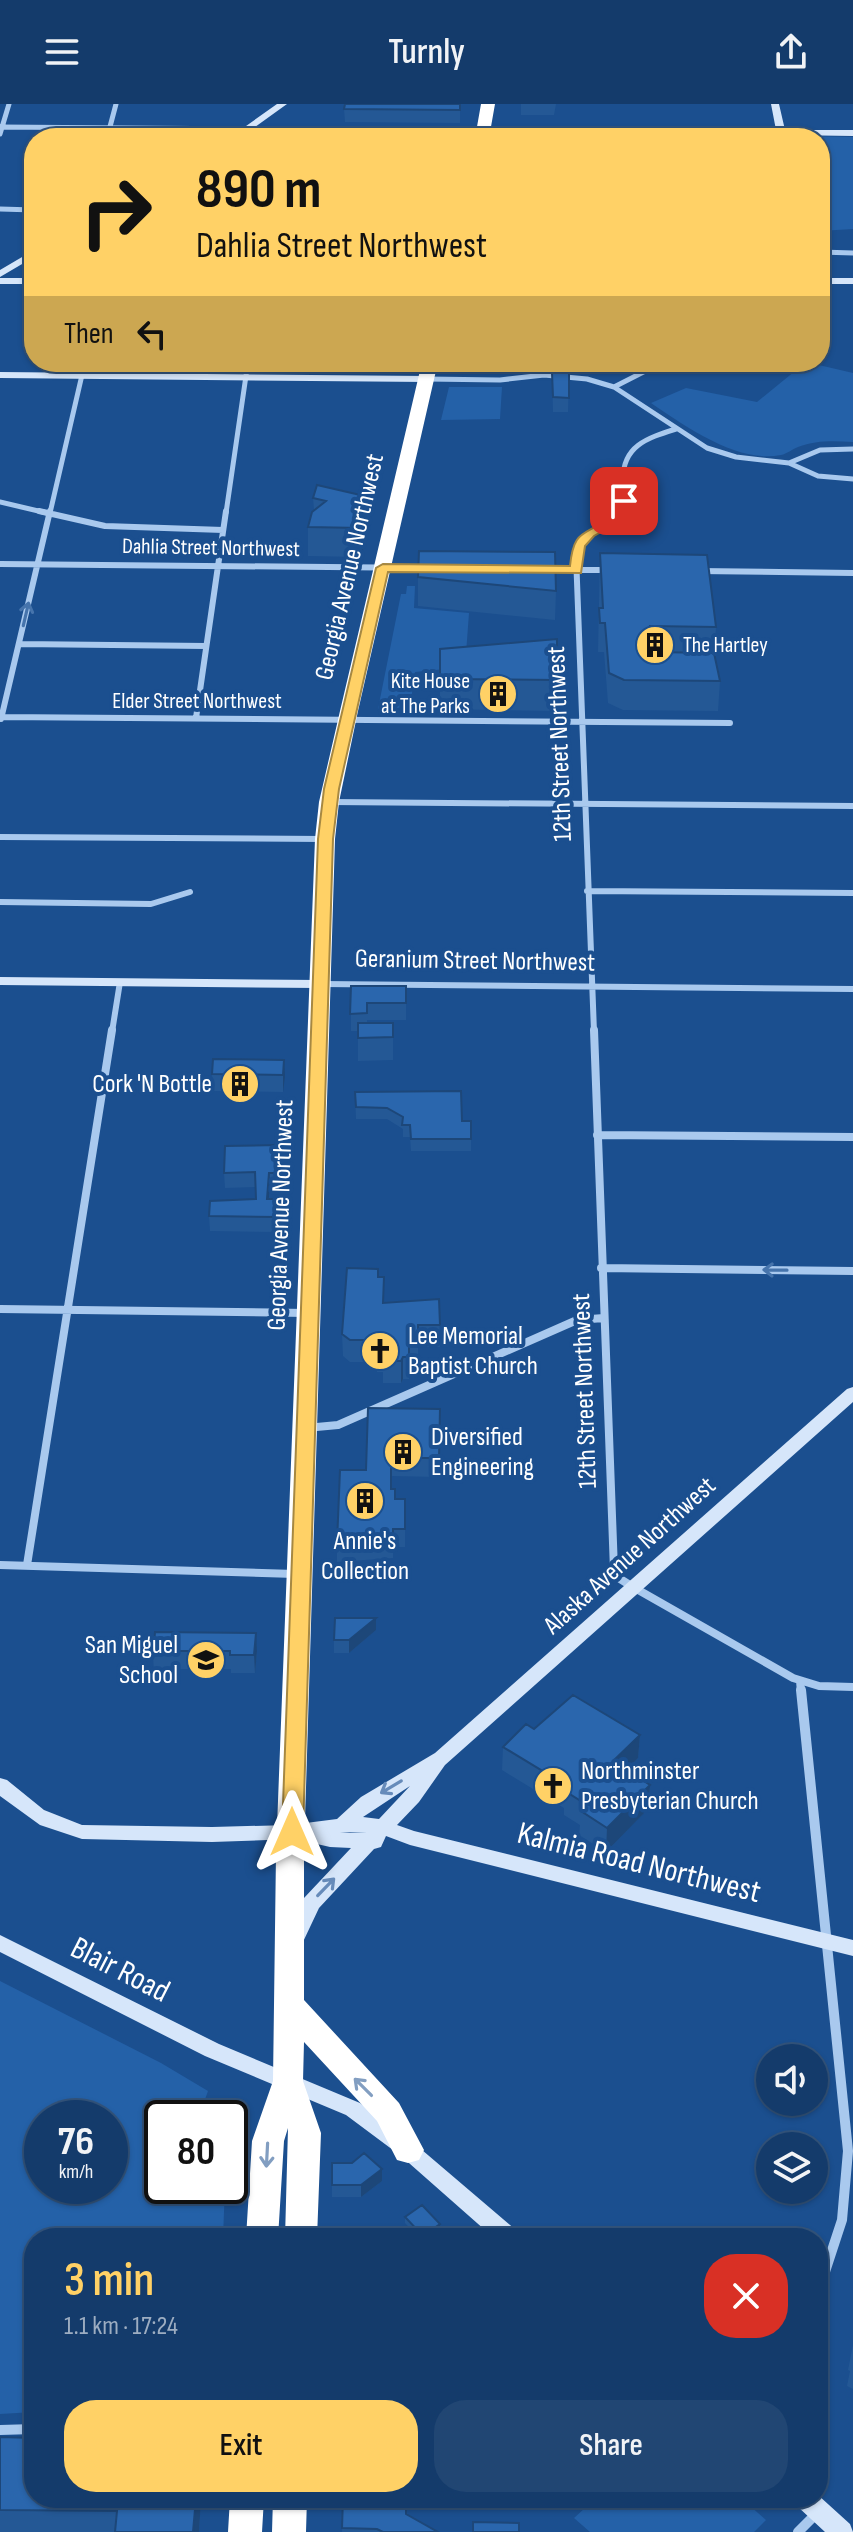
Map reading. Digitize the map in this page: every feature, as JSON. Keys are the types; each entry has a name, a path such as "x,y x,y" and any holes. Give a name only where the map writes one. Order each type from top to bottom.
{"highway":[{"path":"484,128 488,104"},
{"name":"Georgia Avenue Northwest","path":"288,2081 288,1954 325,839 329,802 347,720 428,372"},
{"path":"288,2003 347,2071 388,2112 408,2150"},
{"path":"263,2228 268,2141 288,2081"},
{"path":"288,2081 305,2133 301,2228"},
{"path":"245,2532 246,2508"},
{"path":"289,2532 290,2508"}],"street":[{"path":"9,104 1,129 24,129"},
{"path":"110,128 116,104"},
{"path":"256,128 283,104"},
{"path":"264,128 295,104"},
{"path":"775,104 780,128"},
{"path":"830,134 853,133"},
{"path":"0,209 24,210"},
{"path":"830,252 853,253"},
{"path":"1,279 24,261"},
{"path":"1,279 24,267"},
{"path":"1,279 24,280"},
{"path":"830,281 853,281"},
{"path":"0,718 83,372"},
{"path":"196,718 247,372"},
{"path":"0,375 246,376 367,372"},
{"path":"442,372 500,380 555,375 587,379 614,387 701,445 725,454 789,463 818,476 853,479"},
{"path":"614,387 643,372"},
{"name":"12th Street Northwest","path":"676,429 642,441 626,454 622,463 623,509 615,519 581,542 576,555 614,1570 617,1577 633,1587 800,1681"},
{"path":"789,463 810,451 853,449"},
{"path":"0,502 122,528 223,530"},
{"name":"Dahlia Street Northwest","path":"0,564 436,568"},
{"path":"533,570 621,571"},
{"path":"682,571 853,573"},
{"path":"19,644 206,646"},
{"name":"Elder Street Northwest","path":"0,718 730,723"},
{"path":"329,802 853,806"},
{"path":"0,837 325,839"},
{"path":"587,891 853,893"},
{"path":"0,902 151,904 176,899 190,892"},
{"name":"Geranium Street Northwest","path":"0,981 853,989"},
{"path":"27,1565 120,982"},
{"path":"597,1135 853,1137"},
{"path":"601,1268 853,1271"},
{"path":"0,1309 310,1313"},
{"path":"305,1428 330,1428 577,1320 604,1318"},
{"name":"Alaska Avenue Northwest","path":"288,1954 311,1903 412,1797 442,1758 853,1393"},
{"path":"0,1565 300,1574"},
{"path":"828,2263 842,2220 848,2174 847,2140 800,1681 853,1687"},
{"name":"Alaska Avenue Northwest","path":"344,1823 368,1802 442,1758"},
{"name":"Kalmia Road Northwest","path":"0,1785 27,1809 54,1826 82,1832 292,1832 344,1823 383,1826 410,1838 853,1948"},
{"name":"Kalmia Road Northwest","path":"292,1832 330,1840 368,1842 410,1838"},
{"name":"Blair Road","path":"0,1943 212,2050 353,2109 408,2150 498,2228"},
{"path":"0,2430 24,2429"},
{"path":"798,2532 810,2508"},
{"path":"816,2508 842,2532"}],"shaded area":[{"path":"830,137 853,137 853,229 830,230"},
{"path":"830,368 853,373 853,442 812,443 781,455 747,454 713,441 651,403 686,388 757,402 794,372 830,372"},
{"path":"449,387 502,387 500,419 441,420"},
{"path":"407,586 415,586 414,608 469,613 465,667 415,672 410,707 378,709 401,594 406,594"},
{"path":"0,1981 161,2063 208,2091 205,2100 144,2100 144,2204 224,2204 223,2228 24,2228 24,2413 0,2414"},
{"path":"585,2508 752,2508 766,2520 754,2532 590,2532 574,2518"}],"building":[{"path":"345,104 460,104 460,110 344,109"},
{"path":"552,373 569,373 569,398 553,397"},
{"path":"317,485 369,497 361,528 308,527 312,512 326,501 313,498"},
{"path":"419,551 555,552 556,591 418,577"},
{"path":"600,553 707,555 716,627 650,626 653,652 714,653 720,681 624,680 609,673 605,623 600,623 599,608 603,608"},
{"path":"557,639 557,680 440,679 440,649"},
{"path":"351,986 406,986 406,1003 367,1003 367,1013 350,1014"},
{"path":"358,1023 393,1023 393,1037 358,1038"},
{"path":"213,1059 284,1060 283,1075 212,1074"},
{"path":"461,1091 462,1121 471,1121 471,1139 411,1139 410,1125 402,1125 403,1117 387,1108 356,1107 355,1092"},
{"path":"277,1145 277,1173 269,1173 267,1199 278,1199 277,1217 209,1216 210,1201 256,1199 255,1172 224,1173 225,1146"},
{"path":"347,1268 378,1269 378,1277 384,1277 383,1303 439,1299 440,1325 418,1325 418,1339 409,1339 409,1357 403,1357 401,1361 383,1361 383,1350 377,1350 377,1340 350,1340 342,1334"},
{"path":"368,1408 440,1409 439,1458 391,1458 391,1489 395,1489 395,1499 405,1499 405,1529 393,1529 393,1539 337,1543 340,1470 366,1470"},
{"path":"335,1618 376,1618 349,1640 334,1640"},
{"path":"155,1632 256,1633 254,1655 230,1655 230,1651 177,1651 176,1655 153,1655"},
{"path":"573,1695 640,1735 613,1761 650,1785 607,1828 581,1811 587,1805 565,1791 569,1787 503,1747 526,1724 534,1729"},
{"path":"364,2153 382,2169 361,2185 332,2185 332,2163 352,2163"},
{"path":"422,2205 440,2224 434,2228 415,2228 405,2217"},
{"path":"0,2437 24,2438 24,2508 195,2508 193,2532 115,2532 117,2511 0,2510"},
{"path":"343,2508 406,2508 406,2514 438,2532 383,2532 377,2529 342,2528"},
{"path":"473,2522 519,2523 519,2532 473,2532"}],"place":[{"name":"The Hartley","path":"655,645"},
{"name":"Kite House at The Parks","path":"498,694"},
{"name":"Cork 'N Bottle","path":"240,1084"},
{"name":"Lee Memorial Baptist Church","path":"380,1351"},
{"name":"Diversified Engineering","path":"403,1452"},
{"name":"Annie's Collection","path":"365,1501"},
{"name":"San Miguel School","path":"206,1660"},
{"name":"Northminster Presbyterian Church","path":"553,1786"}],"route":[{"path":"292,1832 325,839 329,802 383,568 577,570 579,545 617,517 622,512 624,501"}]}
